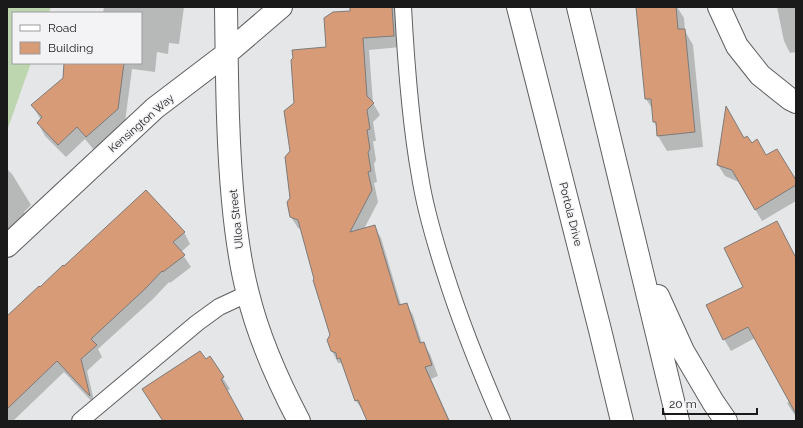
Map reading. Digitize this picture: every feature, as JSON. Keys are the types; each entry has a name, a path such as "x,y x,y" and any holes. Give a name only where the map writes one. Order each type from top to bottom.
{"main road":[{"name":"Ulloa Street","path":"226,7 228,130 237,243 248,294 264,346 286,396 299,421"},
{"name":"Kensington Way","path":"7,246 155,108 226,54 281,7"},
{"name":"Portola Drive","path":"518,7 622,421"},
{"path":"578,7 678,421"},
{"path":"719,7 737,46 760,75 790,99 796,102"},
{"path":"635,244 683,351 726,421"}],"lane":[{"path":"403,7 405,54 420,177 434,239 457,309 478,365 502,421"},
{"path":"80,421 219,307 248,294"}],"green space":[{"path":"7,7 51,7 49,12 12,12 12,64 31,64 8,128"}],"building":[{"path":"350,7 392,7 394,36 363,38 367,96 374,103 367,110 370,129 367,130 370,149 368,152 371,171 368,172 372,190 350,232 375,225 399,305 407,303 420,343 424,342 432,365 425,367 449,421 367,421 358,400 355,401 340,358 337,359 336,353 331,351 327,340 330,335 313,280 314,279 298,220 290,217 287,202 290,198 285,157 290,151 284,111 294,103 291,60 293,58 292,50 326,47 324,18 333,12 350,11"},
{"path":"636,7 676,7 678,29 685,29 695,132 657,136 656,122 653,122 651,99 645,99"},
{"path":"64,64 124,64 118,109 86,137 77,127 58,145 37,123 42,117 31,105 63,78"},
{"path":"726,106 744,138 747,136 752,143 757,139 766,155 777,149 796,180 796,185 755,210 732,170 717,165"},
{"path":"146,190 185,232 173,242 185,255 163,272 162,271 146,288 91,339 97,345 81,359 90,396 57,361 7,409 7,316 39,286 40,287 63,265 64,266"},
{"path":"777,221 796,258 796,414 748,327 723,340 706,305 743,287 724,248"},
{"path":"200,351 206,359 210,356 224,377 221,379 244,421 163,421 142,389"}]}
